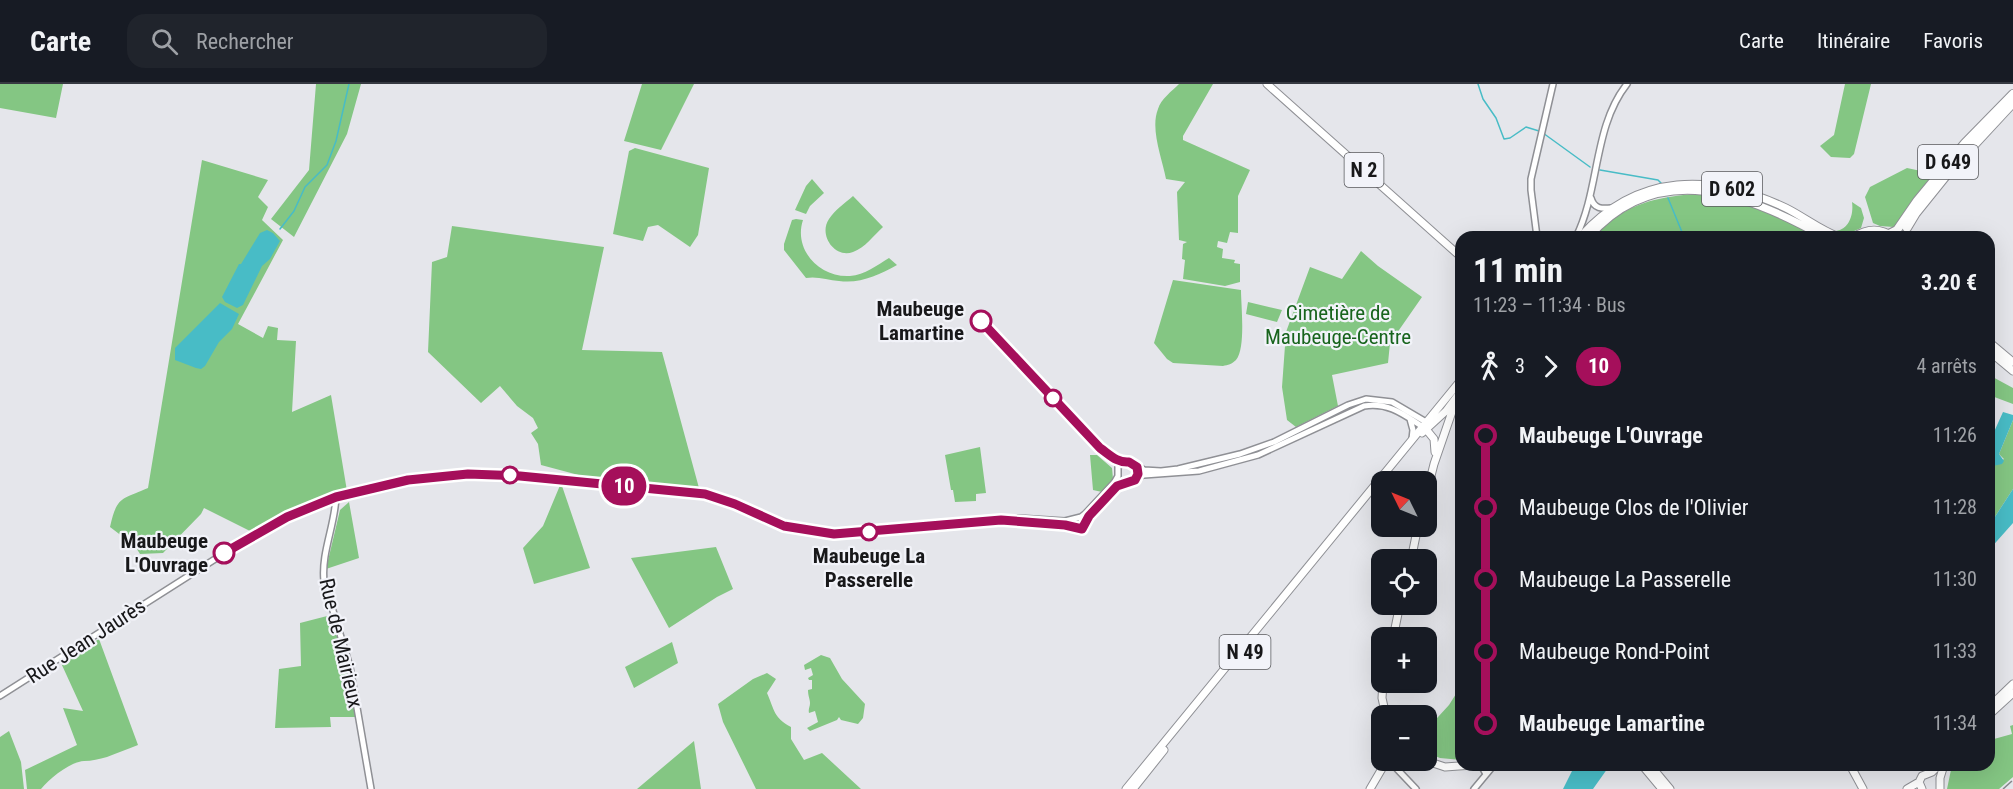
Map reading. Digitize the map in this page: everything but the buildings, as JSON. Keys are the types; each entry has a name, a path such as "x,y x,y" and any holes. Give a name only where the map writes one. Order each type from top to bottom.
{"highway":[{"name":"D 649","path":"1896,231 1917,201 1965,143 2013,94"},
{"name":"D 649","path":"1907,231 1916,213 1949,172 2013,103"}],"main road":[{"name":"N 2","path":"1267,84 1455,252"},
{"name":"D 602","path":"1585,231 1611,208 1637,194 1664,186 1687,183 1736,189 1773,202 1828,231"},
{"name":"D 602","path":"1595,231 1626,206 1651,196 1690,190 1722,193 1748,200 1813,231"},
{"path":"1995,349 2013,362"},
{"path":"1995,351 2013,371"},
{"name":"N 49","path":"1126,789 1455,387"},
{"name":"N 49","path":"1390,471 1425,424 1446,411 1455,399"},
{"path":"1432,471 1455,404"},
{"path":"1425,424 1438,433 1441,443"},
{"path":"1425,424 1436,443 1434,464"},
{"name":"N 49","path":"1133,789 1371,496"},
{"path":"1995,702 2013,684"},
{"path":"1995,710 2013,693"},
{"path":"1437,764 1455,766"},
{"path":"1379,776 1382,771"},
{"path":"1370,789 1383,771"},
{"path":"1647,771 1662,789"},
{"path":"1655,771 1670,789"},
{"path":"1853,771 1863,789"},
{"path":"1939,788 1942,771"},
{"path":"1907,789 1920,787 1924,774 1932,772 1940,778"}],"street":[{"path":"1536,231 1531,190 1541,132 1553,84"},
{"path":"1580,231 1609,116 1619,94 1627,84"},
{"path":"1591,195 1596,207 1611,208"},
{"path":"1366,399 1383,399 1392,402 1425,424 1391,407 1364,406 1258,455 1199,471 1137,477 1132,482 1117,486 1089,516 1082,529 1078,529 1074,523 1103,496 1118,476 1118,467 1123,462 1129,462 1150,471 1170,470 1240,454 1274,442 1348,405 1366,399"},
{"path":"1410,418 1413,430 1412,440"},
{"path":"1137,467 1137,477"},
{"name":"Rue Jean Jaurès","path":"0,696 232,548 287,517 336,497 408,480 447,475 492,474 705,494 729,501 784,526 834,534 1001,520 1074,523"},
{"path":"1118,476 1125,483"},
{"name":"Rue de Mairieux","path":"336,497 335,514 324,567 324,581 350,667 371,789"},
{"path":"1081,517 1086,523"},
{"path":"1399,771 1416,788"},
{"path":"1474,789 1489,771"}],"green space":[{"path":"0,84 63,84 56,118 0,108"},
{"path":"316,84 361,84 347,134 294,237 271,219 309,170"},
{"path":"642,84 694,84 661,150 624,141"},
{"path":"1179,84 1213,84 1183,136 1183,140 1250,170 1238,196 1238,233 1230,232 1227,243 1218,241 1217,247 1223,249 1222,258 1235,260 1234,263 1240,264 1240,282 1225,286 1183,279 1185,260 1182,259 1183,244 1187,242 1179,240 1177,192 1185,182 1166,179 1155,125 1159,105"},
{"path":"1845,84 1871,84 1854,154 1850,158 1831,157 1820,146 1834,135"},
{"path":"635,148 709,168 698,235 690,247 658,225 648,227 643,241 613,234 629,151"},
{"path":"202,160 268,180 258,197 268,207 262,220 283,240 238,324 263,338 268,326 278,328 277,340 296,341 292,412 331,395 347,491 283,515 252,532 204,508 201,514 163,553 140,554 135,546 110,527 121,500 148,488"},
{"path":"1907,168 1921,171 1930,179 1894,227 1873,223 1865,197 1870,187"},
{"path":"812,179 824,193 810,206 806,214 795,210 806,186"},
{"path":"1693,194 1726,199 1757,209 1805,231 1599,230 1632,208 1666,198"},
{"path":"853,196 883,227 861,248 853,252 840,252 830,244 826,225 834,213"},
{"path":"1852,202 1861,208 1864,218 1861,228 1854,231 1838,231 1846,226 1852,213"},
{"path":"792,220 803,220 802,242 806,251 819,267 829,272 850,276 861,274 889,258 897,265 862,280 847,282 806,278 784,250"},
{"path":"452,226 604,247 582,350 662,352 699,488 586,477 541,465 538,444 531,433 538,428 533,418 517,406 500,386 481,403 428,352 432,262 447,257"},
{"name":"Cimetière de Maubeuge-Centre","path":"1361,251 1422,297 1390,343 1388,363 1332,375 1338,406 1296,427 1287,420 1282,387 1286,332 1310,267 1342,279"},
{"path":"1173,280 1241,290 1242,337 1236,360 1223,366 1173,363 1154,343"},
{"path":"1248,302 1282,310 1277,322 1246,314"},
{"path":"1995,378 2013,388 2013,404 1995,397"},
{"path":"2013,420 2013,489 1995,517 1995,465 2004,459 1999,454"},
{"path":"980,447 986,493 976,494 976,501 955,502 945,455"},
{"path":"1090,455 1097,455 1112,468 1113,479 1102,492 1093,490"},
{"path":"561,483 590,568 534,584 523,548 543,526"},
{"path":"349,502 359,558 326,569 340,510"},
{"path":"716,547 733,589 669,628 631,558"},
{"path":"331,615 350,681 357,717 330,717 331,727 275,728 279,669 301,666 300,623"},
{"path":"99,639 138,745 107,757 73,764 41,789 27,789 25,770 77,745 63,708 83,711 61,663"},
{"path":"672,642 678,663 634,688 625,667"},
{"path":"821,655 830,658 842,679 865,704 863,718 858,724 841,720 839,717 837,720 810,731 807,728 818,722 815,711 809,713 808,690 812,689 812,680 808,678 813,675 811,668 805,670 804,665"},
{"path":"767,673 776,679 767,693 773,709 781,720 791,727 791,739 804,760 822,753 861,789 756,789 723,722 718,704 753,679"},
{"path":"1455,696 1455,759 1437,757 1437,718"},
{"path":"2013,725 2013,777 1999,789 1947,789 1951,771 1995,771 1995,739 2012,734 2010,726"},
{"path":"9,731 21,762 24,789 0,789 0,737"},
{"path":"694,741 701,789 637,789"}],"water":[{"path":"267,230 280,241 270,259 262,266 243,305 237,308 225,302 222,297 239,264 260,233"},
{"path":"220,303 239,314 232,329 219,342 205,366 201,369 196,368 175,360 175,348"},
{"path":"2003,412 2013,415 1999,454 2004,461 1995,466 1995,430"},
{"path":"2013,489 2013,523 1995,543 1995,517"},
{"path":"1572,771 1606,771 1593,789 1563,789"}],"waterway":[{"path":"280,229 294,211 305,187 327,165 336,141 349,84"},
{"path":"1478,84 1483,99 1496,118 1504,139 1510,138 1526,127 1539,131"},
{"path":"1543,133 1590,167"},
{"path":"1600,170 1658,180 1661,183"},
{"path":"1668,198 1682,231"}],"railway":[{"path":"2003,789 2013,780"}],"bus line":[{"name":"10","path":"224,553 259,531 336,497 408,480 468,474 520,476 705,494 735,504 784,526 834,534 1001,520 1065,525 1082,529 1089,516 1117,486 1135,480 1138,474 1137,467 1135,464 1116,459 1100,448 981,321"}],"place":[{"name":"Maubeuge Lamartine","path":"981,321"},
{"name":"Maubeuge La Passerelle","path":"869,532"},
{"name":"Maubeuge L'Ouvrage","path":"224,553"}]}
